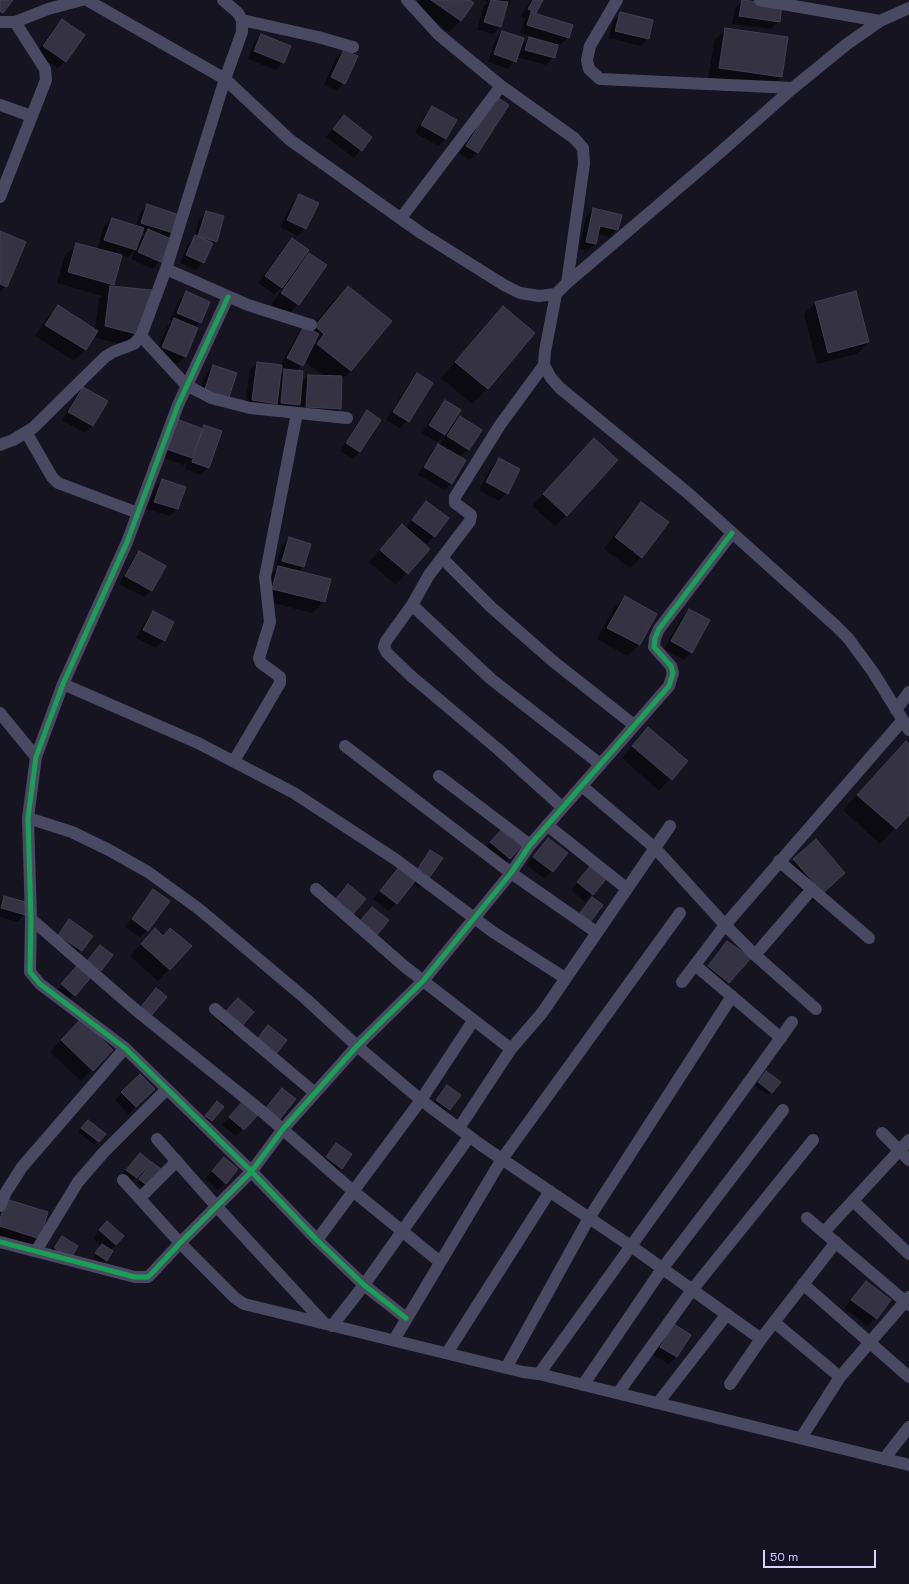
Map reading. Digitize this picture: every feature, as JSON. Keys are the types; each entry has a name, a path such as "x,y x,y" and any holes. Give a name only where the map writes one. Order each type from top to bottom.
{"street":[{"path":"0,22 15,22 48,9 82,0"},
{"path":"87,0 225,79 290,140 421,233 504,285 520,293 539,296 556,294"},
{"path":"0,445 26,432 44,418 109,354 134,344 141,336 166,269 225,79 240,40 243,26 242,20 238,13 223,0"},
{"path":"407,0 438,34 501,86 574,138 583,148 584,164 567,283"},
{"path":"617,0 590,46 587,60 588,69 600,79 793,88"},
{"path":"760,0 880,21"},
{"path":"562,807 386,653 384,647 386,641 471,518 469,513 455,503 455,497 500,425 544,365 545,351 556,294 793,88 847,44 880,21 909,8"},
{"path":"242,20 353,47"},
{"path":"0,197 46,80 45,69 15,22"},
{"path":"401,218 501,86"},
{"path":"0,105 32,116"},
{"path":"166,269 228,297 311,325"},
{"path":"228,297 186,385 138,513 62,684 36,757 28,818 31,919 30,972 34,978 125,1048 251,1172 317,1240 364,1285 406,1318"},
{"path":"141,336 186,385 199,393 225,403 347,418"},
{"path":"544,365 551,378 560,388 690,494 848,638 873,672 902,720"},
{"path":"234,761 280,683 280,677 261,664 259,658 270,622 265,577 297,413"},
{"path":"26,432 52,477 58,483 138,513"},
{"path":"0,1242 141,1278 148,1277 251,1172 283,1129 357,1046 423,981 511,873 530,845 672,681 673,673 671,666 654,647 655,638 659,629 732,533"},
{"path":"442,558 491,607 554,662 634,725"},
{"path":"412,605 491,679 600,764"},
{"path":"62,684 234,761 294,793 395,859 473,918 565,978"},
{"path":"682,982 724,925 902,720 909,692"},
{"path":"0,712 36,757"},
{"path":"344,746 511,873 596,932"},
{"path":"439,776 530,845"},
{"path":"582,786 655,848 724,925 755,955 816,1009"},
{"path":"28,818 72,832 109,850 148,872 199,910 306,999 357,1046 421,1100 469,1137 630,1246 761,1339"},
{"path":"547,825 626,888"},
{"path":"459,1128 511,1049 542,1012 670,826"},
{"path":"779,861 869,938"},
{"path":"316,889 423,981 511,1049"},
{"path":"755,955 812,889"},
{"path":"394,1340 502,1159 680,913"},
{"path":"31,919 137,1010 283,1129 353,1192 440,1262"},
{"path":"695,965 781,1038"},
{"path":"506,1368 589,1218 732,996"},
{"path":"215,1009 315,1093"},
{"path":"317,1240 421,1100 473,1020"},
{"path":"539,1374 792,1022"},
{"path":"0,1206 6,1192 22,1167 125,1048"},
{"path":"36,1251 78,1182 103,1153 167,1089"},
{"path":"583,1385 662,1269 783,1110"},
{"path":"882,1133 909,1160"},
{"path":"329,1325 364,1285 469,1137"},
{"path":"157,1139 217,1207 329,1325"},
{"path":"618,1393 692,1290 813,1140"},
{"path":"824,1232 909,1140"},
{"path":"140,1198 177,1161"},
{"path":"123,1180 180,1243 238,1301 250,1307 394,1340 506,1368 539,1374 909,1465"},
{"path":"447,1353 550,1191"},
{"path":"853,1201 909,1254"},
{"path":"801,1438 840,1377 908,1301 807,1218"},
{"path":"730,1384 761,1339 836,1242"},
{"path":"803,1284 909,1377"},
{"path":"658,1403 727,1314"},
{"path":"774,1322 840,1377"},
{"path":"884,1459 909,1427"}],"building":[{"path":"0,0 13,0 3,13 0,11"},
{"path":"431,0 470,0 474,3 461,21"},
{"path":"491,0 508,2 501,27 484,22"},
{"path":"533,0 543,0 536,13 528,9"},
{"path":"742,0 782,5 780,22 739,16"},
{"path":"531,12 573,25 569,38 527,25"},
{"path":"620,12 653,20 649,39 615,31"},
{"path":"62,19 85,35 66,62 43,46"},
{"path":"725,28 788,37 782,77 719,68"},
{"path":"502,31 524,38 516,62 494,54"},
{"path":"261,34 291,46 284,63 254,51"},
{"path":"529,37 558,45 555,58 525,50"},
{"path":"344,50 358,56 345,84 331,77"},
{"path":"497,97 509,105 478,153 466,146"},
{"path":"432,106 457,120 446,139 421,125"},
{"path":"344,115 372,137 362,151 333,129"},
{"path":"299,194 319,203 306,229 287,220"},
{"path":"147,204 179,215 173,233 141,223"},
{"path":"593,208 622,215 618,230 600,226 596,244 586,242"},
{"path":"206,211 224,216 217,242 198,236"},
{"path":"112,218 144,228 136,250 104,240"},
{"path":"148,229 171,239 161,262 138,252"},
{"path":"0,231 26,242 7,287 0,284"},
{"path":"195,235 213,243 204,263 186,255"},
{"path":"292,238 309,250 282,288 265,276"},
{"path":"76,243 122,255 114,285 68,272"},
{"path":"309,253 327,265 299,305 281,293"},
{"path":"110,286 152,290 137,334 105,326"},
{"path":"348,286 392,321 351,371 317,344 324,334 315,326"},
{"path":"186,291 210,302 201,323 177,313"},
{"path":"856,291 869,342 828,353 815,302"},
{"path":"58,305 98,331 86,350 45,325"},
{"path":"503,306 535,333 488,389 455,362"},
{"path":"174,318 198,328 186,357 162,347"},
{"path":"304,326 319,334 303,366 287,358"},
{"path":"257,362 282,365 277,404 252,400"},
{"path":"213,365 237,373 228,400 204,392"},
{"path":"284,369 303,371 300,405 281,403"},
{"path":"417,373 433,383 409,422 393,412"},
{"path":"308,375 342,376 341,409 306,407"},
{"path":"83,387 108,401 93,426 68,412"},
{"path":"445,400 461,410 445,435 429,425"},
{"path":"367,410 381,420 360,452 346,443"},
{"path":"460,416 482,430 469,450 447,436"},
{"path":"177,419 203,429 192,458 166,449"},
{"path":"204,425 222,431 209,468 192,462"},
{"path":"594,438 618,460 567,516 543,494"},
{"path":"438,444 466,460 452,484 424,467"},
{"path":"499,458 520,469 508,494 486,482"},
{"path":"162,479 186,487 178,509 154,502"},
{"path":"426,501 449,518 435,537 412,520"},
{"path":"641,502 669,522 642,558 615,537"},
{"path":"402,524 430,549 408,574 380,550"},
{"path":"289,537 311,544 304,567 282,561"},
{"path":"139,551 166,566 152,591 125,576"},
{"path":"278,566 331,579 325,602 272,589"},
{"path":"625,596 657,614 640,645 607,628"},
{"path":"689,609 710,620 692,653 671,641"},
{"path":"153,611 174,622 165,641 143,630"},
{"path":"648,727 688,761 672,780 632,746"},
{"path":"906,741 909,744 909,815 896,829 857,795"},
{"path":"503,828 522,845 510,859 490,842"},
{"path":"548,838 568,853 553,872 533,857"},
{"path":"816,839 845,873 823,893 793,859"},
{"path":"430,850 443,858 427,881 415,873"},
{"path":"591,865 607,878 593,895 577,882"},
{"path":"399,867 416,880 397,904 380,891"},
{"path":"348,884 366,899 353,914 335,900"},
{"path":"153,889 170,901 148,931 132,919"},
{"path":"4,896 29,903 26,915 1,908"},
{"path":"592,897 603,905 591,921 580,913"},
{"path":"372,907 389,920 377,935 360,921"},
{"path":"69,919 93,936 82,951 58,935"},
{"path":"155,928 163,936 170,928 192,946 170,970 141,944"},
{"path":"727,941 751,958 729,983 708,966"},
{"path":"100,945 113,955 101,971 87,961"},
{"path":"79,963 93,975 75,996 61,984"},
{"path":"156,988 167,997 150,1017 140,1008"},
{"path":"238,998 254,1012 241,1027 224,1013"},
{"path":"81,1019 113,1050 93,1071 61,1040"},
{"path":"268,1025 287,1040 276,1054 257,1039"},
{"path":"766,1071 781,1082 772,1093 758,1082"},
{"path":"140,1074 155,1089 136,1107 121,1092"},
{"path":"447,1085 461,1095 450,1110 436,1100"},
{"path":"282,1088 296,1099 280,1119 266,1108"},
{"path":"217,1101 224,1107 212,1121 205,1116"},
{"path":"243,1101 258,1115 244,1130 229,1117"},
{"path":"88,1120 106,1134 99,1142 81,1128"},
{"path":"336,1143 352,1154 342,1169 326,1157"},
{"path":"140,1153 151,1162 137,1178 126,1170"},
{"path":"224,1157 238,1169 226,1184 212,1171"},
{"path":"152,1162 161,1169 148,1186 139,1179"},
{"path":"6,1199 48,1212 40,1239 0,1226 0,1219"},
{"path":"107,1221 124,1236 116,1245 99,1230"},
{"path":"62,1236 78,1246 71,1258 54,1248"},
{"path":"102,1244 113,1251 107,1261 95,1253"},
{"path":"866,1281 891,1300 877,1319 851,1300"},
{"path":"674,1324 691,1335 677,1357 660,1347"}],"cycle path":[{"path":"228,297 178,405 127,542 63,684 36,757 28,818 31,919 30,972 40,984 125,1048 249,1169 317,1240 364,1285 406,1318"},
{"path":"0,1242 135,1277 148,1277 251,1172 283,1129 357,1046 423,981 511,873 530,845 669,686 673,673 671,666 654,647 655,638 659,629 732,533"}]}
